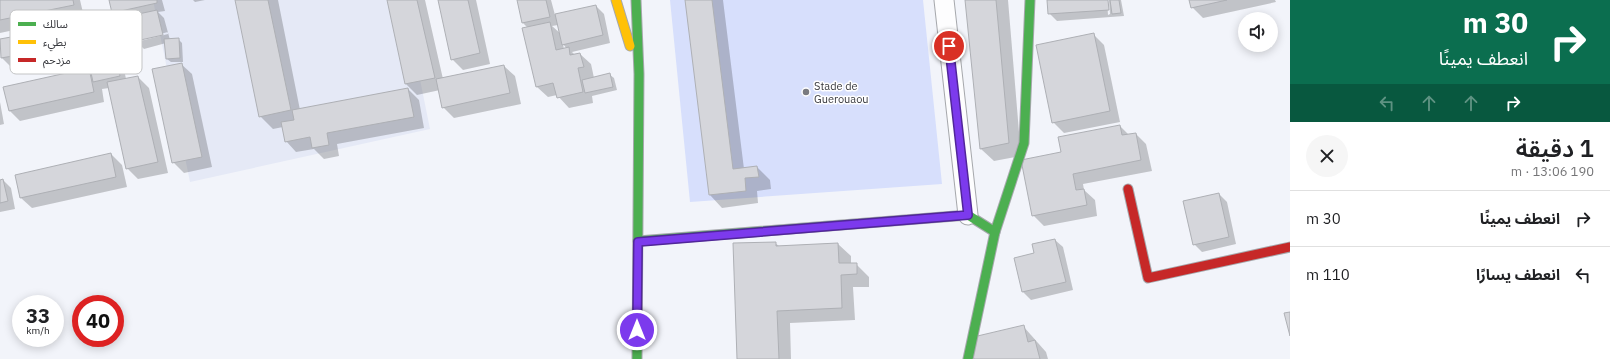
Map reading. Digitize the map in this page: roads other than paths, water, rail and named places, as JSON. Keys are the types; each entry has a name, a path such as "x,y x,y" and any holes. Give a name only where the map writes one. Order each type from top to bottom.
{"street":[{"path":"616,0 639,74"},
{"path":"636,0 639,74 637,359"},
{"path":"944,0 968,215"},
{"path":"968,359 995,232 1024,143 1030,0"},
{"path":"1128,188 1148,278 1290,247"},
{"path":"638,242 968,215 995,232"}],"place":[{"name":"Stade de Guerouaou","path":"806,92"}]}
